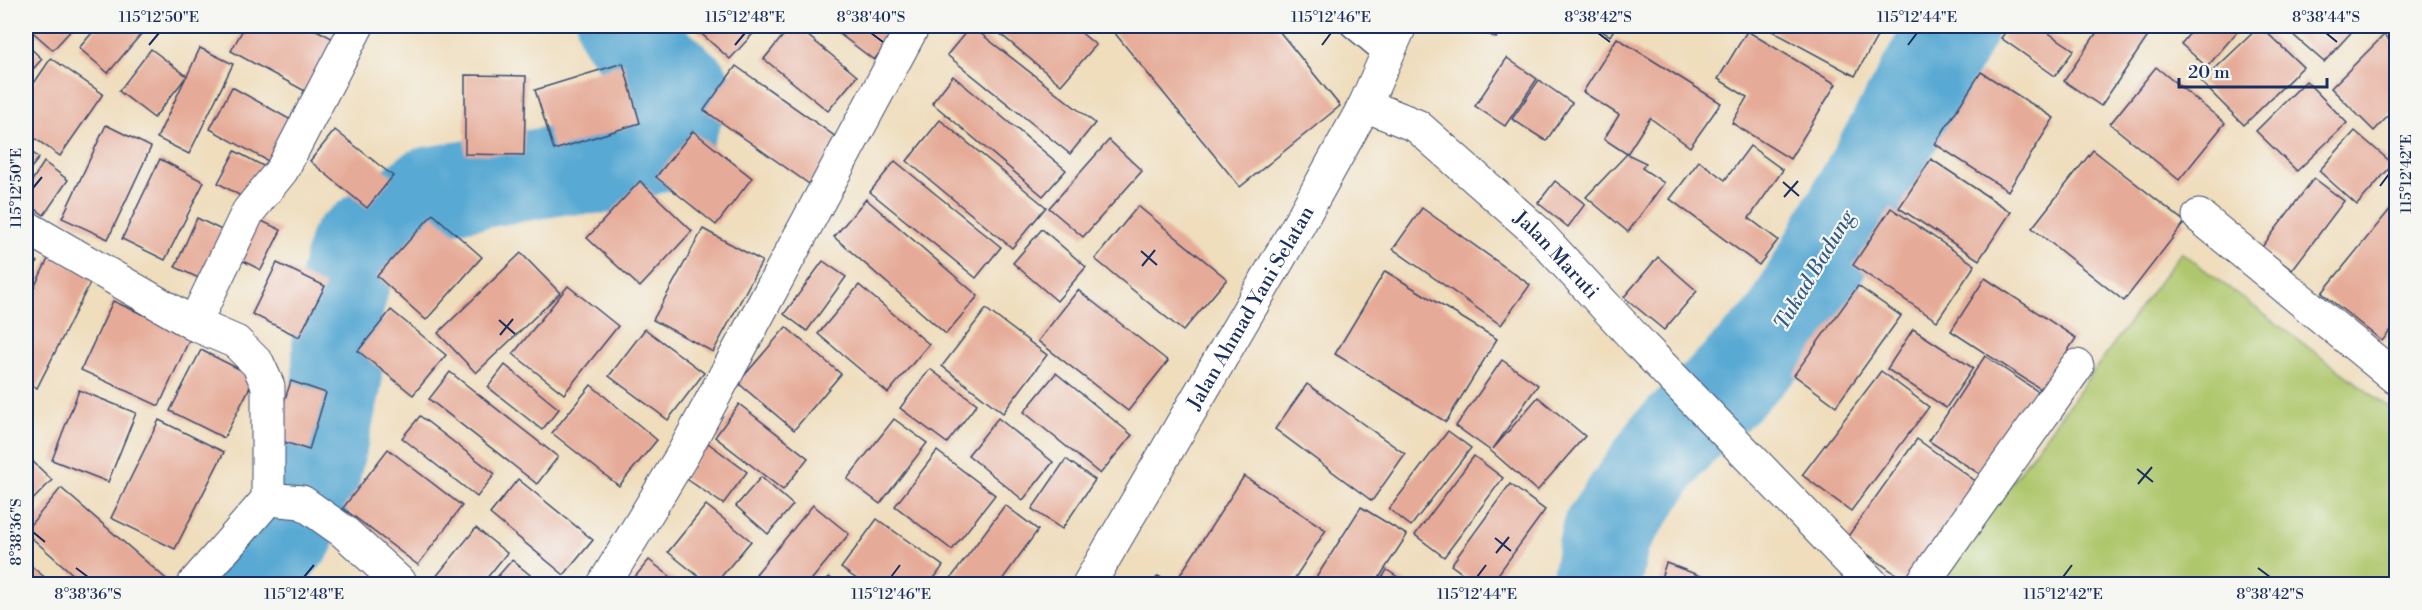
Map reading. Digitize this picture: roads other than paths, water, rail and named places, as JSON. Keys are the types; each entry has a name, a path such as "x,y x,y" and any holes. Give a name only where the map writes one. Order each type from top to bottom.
{"street":[{"path":"194,324 248,213 282,170 357,26"},
{"path":"603,585 682,454 913,26"},
{"name":"Jalan Ahmad Yani Selatan","path":"1089,585 1365,105 1400,26"},
{"name":"Jalan Maruti","path":"1365,105 1417,126 1535,230 1643,347 1872,585"},
{"path":"2199,216 2397,378"},
{"path":"26,227 194,324 236,342 258,364 268,386 268,499 194,585"},
{"path":"1922,585 2077,366"},
{"path":"268,499 302,502 343,531 401,585"}],"lane":[{"path":"1352,26 1388,56"}],"waterway":[{"path":"312,487 337,381 337,314 353,248 428,192 560,170 601,169 665,143 687,90 640,49 622,26"},
{"name":"Tukad Badung","path":"1596,584 1606,533 1668,444 1785,327 1953,26"},
{"path":"245,584 290,533"}]}
